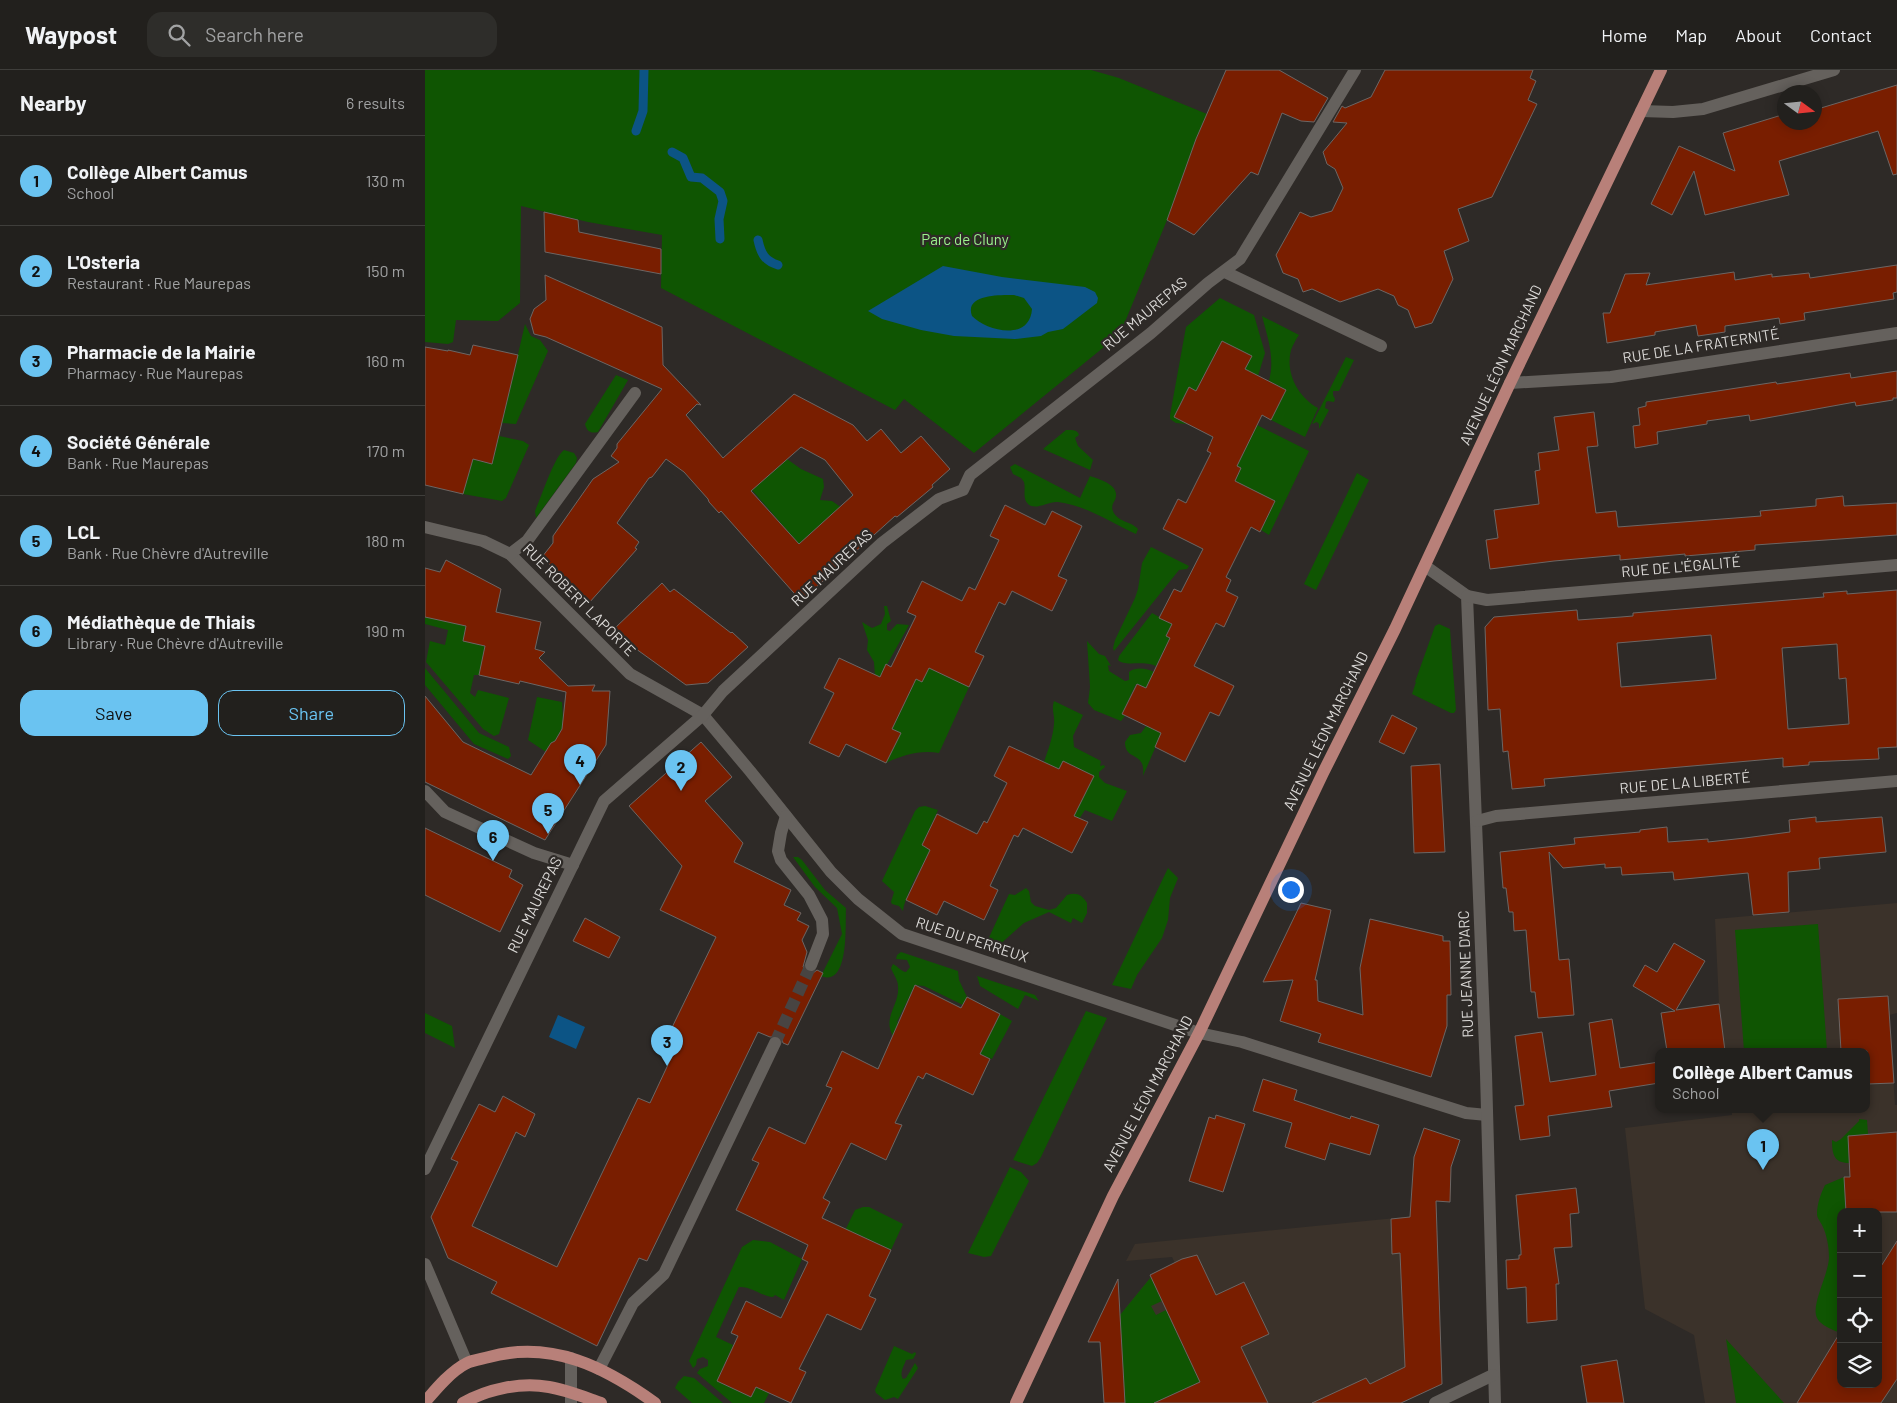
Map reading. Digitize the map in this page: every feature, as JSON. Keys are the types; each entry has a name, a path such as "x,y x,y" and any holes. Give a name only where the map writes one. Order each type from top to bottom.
{"main road":[{"name":"AVENUE LÉON MARCHAND","path":"1016,1403 1113,1196 1199,1033 1323,773 1425,566 1510,383 1661,70"},
{"path":"425,1402 449,1376 467,1363 523,1351 549,1352 599,1369 616,1377 655,1403"},
{"path":"463,1403 485,1393 518,1386 549,1387 571,1398 601,1403"}],"street":[{"name":"RUE MAUREPAS","path":"425,1168 604,801 703,716 723,691 882,543 939,499 963,490 970,475 1151,333 1208,283 1240,259 1355,70"},
{"path":"1641,111 1673,112 1703,110 1834,70"},
{"path":"1225,272 1381,346"},
{"name":"RUE DE LA FRATERNITÉ","path":"1510,383 1611,377 1897,333"},
{"path":"510,554 527,541 635,393"},
{"name":"RUE ROBERT LAPORTE","path":"425,526 483,541 510,554 630,674 703,716"},
{"name":"RUE DE L'ÉGALITÉ","path":"1467,596 1487,600 1897,565"},
{"path":"1425,566 1467,596"},
{"name":"RUE JEANNE D'ARC","path":"1467,596 1477,821 1495,1403"},
{"name":"RUE DU PERREUX","path":"703,716 831,872 858,900 903,934 1199,1033 1242,1042 1466,1113 1487,1115"},
{"name":"RUE DE LA LIBERTÉ","path":"1477,821 1496,816 1897,781"},
{"path":"425,791 445,812 534,854 573,865"},
{"path":"786,816 779,851 781,860 809,895 822,920 823,934 811,965"},
{"path":"599,1369 633,1304 664,1274 775,1043"},
{"path":"425,1264 467,1363"},
{"path":"571,1358 571,1398"},
{"path":"1435,1403 1493,1375"}],"shaded area":[{"path":"1897,903 1897,1013 1889,1015 1895,1105 1897,1105 1897,1403 1705,1403 1694,1335 1645,1309 1625,1128 1732,1115 1732,1113 1870,1113 1870,1048 1725,1048 1719,1004 1715,919"},
{"path":"1436,1214 1442,1384 1401,1403 1125,1403 1120,1315 1151,1277 1175,1263 1172,1257 1126,1261 1135,1244"}],"green space":[{"name":"Parc de Cluny","path":"425,70 1091,70 1119,78 1207,114 1167,220 1120,334 974,453 904,399 895,410 661,288 662,235 588,222 521,206 520,303 498,321 456,320 453,342 448,344 425,342"},
{"path":"1220,298 1254,315 1265,353 1258,376 1244,371 1251,356 1222,342 1201,381 1198,392 1189,388 1174,417 1187,424 1176,423 1170,419 1170,415 1186,327"},
{"path":"1262,316 1299,335 1291,350 1290,367 1292,376 1304,398 1318,408 1305,437 1271,420 1286,390 1269,381 1271,356"},
{"path":"525,324 531,336 540,340 548,351 516,424 502,423"},
{"path":"1346,357 1354,360 1339,391 1333,391 1334,402 1326,402 1325,408 1329,410 1319,429 1317,422 1312,424"},
{"path":"616,375 628,380 598,432 591,432 585,424"},
{"path":"1257,425 1309,451 1269,535 1261,530 1275,501 1235,482 1241,468 1237,466"},
{"path":"1066,430 1074,430 1078,433 1079,435 1075,438 1078,446 1093,460 1090,470 1043,449"},
{"path":"499,436 523,441 529,445 506,498 502,501 463,494 471,459 492,464"},
{"path":"564,450 574,453 577,458 576,463 536,518 535,511 548,478"},
{"path":"787,459 801,469 823,479 824,487 820,500 832,501 842,508 799,544 752,490"},
{"path":"1015,464 1080,498 1090,476 1109,484 1115,490 1116,495 1112,510 1115,515 1138,529 1136,534 1088,511 1068,504 1054,502 1035,507 1031,506 1025,499 1024,482 1013,474 1010,467"},
{"path":"1357,473 1369,480 1316,590 1304,584"},
{"path":"1151,547 1189,566 1187,569 1179,570 1114,651 1115,640 1138,589 1142,563"},
{"path":"884,606 887,606 891,621 887,624 887,630 890,631 897,624 909,625 879,679 875,677 874,662 867,650 868,640 862,622 872,628 881,624 885,614"},
{"path":"1152,613 1172,624 1166,635 1170,638 1156,666 1151,664 1125,663 1118,660 1119,656"},
{"path":"469,614 463,641 485,646 479,675 474,675 470,693 475,697 478,690 509,698 499,734 494,736 483,729 426,662 430,641 445,645 448,630 425,624 425,617"},
{"path":"1439,624 1450,629 1456,710 1454,713 1412,694 1435,626"},
{"path":"1087,641 1099,654 1105,656 1111,666 1108,665 1109,671 1125,681 1129,680 1129,672 1135,669 1154,672 1147,688 1136,684 1122,714 1125,716 1121,721 1094,710 1088,703 1090,687"},
{"path":"929,666 969,687 939,753 925,752 912,754 886,763 900,733 891,728 916,679"},
{"path":"425,668 479,733 509,747 511,756 508,759 474,744 425,685"},
{"path":"537,697 562,702 563,720 566,721 555,741 551,743 546,752 528,740"},
{"path":"1054,701 1083,715 1073,736 1074,747 1101,761 1100,766 1104,765 1105,767 1099,772 1099,777 1105,783 1127,791 1112,821 1085,810 1079,819 1073,815 1093,776 1063,761 1058,770 1044,762 1053,729"},
{"path":"1146,726 1162,732 1143,776 1143,768 1139,759 1128,752 1125,742 1130,735 1141,733"},
{"path":"925,806 938,810 922,845 932,851 923,864 907,896 903,911 899,906 892,904 894,892 882,881 915,811 919,807"},
{"path":"793,857 798,857 802,860 825,890 846,908 844,952 837,973 830,977 821,976 842,934 837,908 815,887"},
{"path":"1168,868 1178,878 1170,898 1168,920 1162,938 1137,975 1131,989 1112,985"},
{"path":"1026,888 1029,891 1031,902 1035,906 1049,910 1056,908 1067,895 1076,894 1081,896 1087,903 1087,913 1082,923 1073,918 1071,923 1049,912 1024,923 997,947 986,944 1009,894 1015,895"},
{"path":"1818,924 1827,1048 1744,1048 1735,930"},
{"path":"901,952 958,971 959,980 967,997 963,1005 924,986 915,985 897,1022 906,1027 893,1036 889,1023 897,999 898,986 891,968 893,964 906,972 910,967 907,960 896,959 897,955"},
{"path":"977,976 1035,995 1039,1001 1025,995 1018,1009 980,986"},
{"path":"1086,1011 1107,1018 1041,1157 1032,1166 1013,1160"},
{"path":"425,1013 452,1026 455,1048 425,1033"},
{"path":"1000,1014 1012,1021 992,1059 980,1054"},
{"path":"1859,1119 1867,1120 1868,1134 1848,1136 1849,1163 1844,1163 1835,1157 1832,1140 1836,1142 1841,1139"},
{"path":"1010,1167 1021,1172 1029,1181 991,1256 984,1257 968,1253"},
{"path":"1844,1177 1846,1208 1837,1208 1837,1332 1822,1324 1816,1315 1817,1303 1829,1258 1824,1229 1817,1217 1819,1199 1825,1185"},
{"path":"869,1207 903,1224 891,1250 857,1234 841,1239 855,1210"},
{"path":"753,1240 770,1242 802,1259 784,1300 775,1295 773,1297 769,1296 743,1287 739,1287 737,1291 716,1337 733,1345 717,1381 751,1397 756,1387 769,1393 764,1403 732,1403 697,1373 700,1369 708,1366 708,1360 703,1357 697,1359 696,1365 693,1368 689,1361 742,1247"},
{"path":"1151,1277 1162,1301 1151,1306 1156,1315 1166,1310 1200,1382 1154,1403 1125,1403 1120,1315"},
{"path":"1726,1339 1784,1403 1736,1403"},
{"path":"894,1346 912,1354 915,1352 916,1354 913,1359 906,1360 902,1372 903,1379 906,1378 915,1363 918,1368 898,1399 894,1397 885,1400 875,1390"},
{"path":"684,1376 694,1378 723,1403 692,1403 675,1388"}],"water":[{"path":"943,266 1002,277 1085,287 1095,292 1098,298 1097,303 1063,329 1048,332 1041,336 1015,339 954,336 921,330 882,319 868,311","holes":["1014,295 1024,298 1032,309 1029,319 1024,326 1016,330 997,329 987,326 972,316 971,309 973,303 985,297"]},
{"path":"558,1015 585,1027 576,1049 549,1037"}],"building":[{"path":"1226,70 1279,70 1328,98 1314,122 1301,121 1282,113 1258,175 1251,172 1194,235 1167,220 1196,139"},
{"path":"1385,70 1533,70 1530,78 1536,81 1528,100 1537,104 1492,197 1458,209 1469,241 1444,251 1453,279 1432,323 1415,328 1408,310 1398,305 1394,296 1378,289 1340,302 1312,289 1303,292 1298,279 1283,273 1276,255 1300,212 1311,217 1332,211 1343,188 1335,169 1327,164 1323,152 1347,123 1333,122 1342,106 1345,108 1371,97"},
{"path":"1897,85 1897,174 1893,175 1878,131 1779,161 1789,195 1705,215 1694,171 1672,215 1651,204 1679,146 1735,171 1723,133 1777,116 1777,130 1822,130 1822,108"},
{"path":"544,212 578,220 579,232 661,249 661,274 545,252"},
{"path":"1897,265 1897,292 1893,293 1894,299 1804,313 1805,320 1780,324 1779,318 1725,326 1725,332 1698,336 1696,325 1655,332 1655,335 1607,343 1603,313 1610,313 1625,274 1650,273 1646,285 1734,272 1735,280 1772,274 1772,277 1809,273 1810,278"},
{"path":"545,275 662,327 663,365 701,405 697,404 686,415 723,458 794,394 853,425 867,441 881,429 901,453 921,436 950,469 932,485 933,487 897,517 895,516 801,601 721,511 719,513 709,502 684,472 666,459 652,477 649,478 617,523 639,542 635,548 637,549 589,603 542,557 553,543 553,536 593,479 619,462 611,456 617,448 617,444 662,389 546,337 534,334 530,319 534,309 546,300","holes":["801,447 825,460 853,495 799,544 751,491"]},
{"path":"1222,341 1252,356 1245,369 1286,390 1271,420 1262,415 1237,466 1241,468 1235,481 1275,501 1260,532 1251,527 1226,577 1231,580 1226,591 1238,597 1224,627 1216,623 1194,666 1234,686 1219,716 1210,712 1185,762 1155,747 1161,733 1122,714 1137,684 1146,688 1170,638 1166,636 1172,624 1159,618 1174,589 1181,592 1203,549 1163,529 1178,499 1186,503 1211,453 1207,451 1213,437 1174,417 1189,387 1196,391"},
{"path":"473,345 518,355 492,464 473,459 463,494 425,485 425,347 470,355"},
{"path":"1897,371 1897,398 1893,398 1893,400 1856,406 1855,402 1750,421 1749,415 1707,421 1707,424 1657,432 1658,444 1635,448 1633,426 1640,425 1638,408 1646,406 1646,402 1776,382 1777,384 1850,373 1851,378"},
{"path":"1594,412 1598,446 1587,447 1596,513 1616,511 1618,527 1761,516 1760,511 1816,506 1816,499 1843,496 1844,506 1897,503 1897,535 1755,545 1755,550 1685,556 1685,554 1620,560 1620,555 1490,569 1486,540 1498,538 1494,510 1539,504 1535,471 1540,470 1538,453 1559,450 1554,417"},
{"path":"1005,505 1045,525 1052,511 1082,526 1058,576 1067,580 1052,611 1012,591 1005,605 999,602 975,652 984,656 969,687 929,668 922,682 916,679 892,729 901,733 886,763 846,744 839,757 809,743 834,693 824,688 839,658 880,677 886,664 891,667 916,616 907,612 922,581 962,601 969,587 975,590 999,540 990,536"},
{"path":"446,560 501,589 496,612 541,622 535,649 545,652 539,658 568,686 595,685 592,691 610,691 606,745 545,840 425,782 425,696 463,742 531,775 562,729 566,692 520,681 519,684 479,675 485,646 463,641 466,626 425,617 425,568 440,572"},
{"path":"662,583 670,592 674,589 732,632 748,647 708,683 686,685 632,646 615,628"},
{"path":"1897,590 1897,747 1878,748 1879,759 1809,762 1809,765 1783,767 1783,758 1544,779 1545,786 1512,789 1508,751 1503,752 1500,709 1488,710 1485,627 1494,617 1577,610 1578,620 1633,616 1633,613 1824,597 1823,593 1847,591 1847,594","holes":["1711,635 1716,679 1621,687 1617,643","1837,644 1839,679 1846,678 1849,724 1788,729 1782,648"]},
{"path":"1392,715 1417,728 1404,754 1379,742"},
{"path":"701,742 732,777 705,801 743,843 734,862 791,890 784,905 801,913 797,920 809,926 802,940 807,952 803,967 809,973 817,970 823,973 788,1045 783,1043 782,1039 778,1036 770,1037 758,1032 647,1261 639,1258 597,1346 491,1293 497,1282 448,1258 431,1217 458,1162 451,1159 479,1104 495,1112 503,1096 535,1114 525,1137 516,1132 472,1226 557,1267 638,1098 650,1103 673,1054 662,1048 716,937 660,910 682,866 629,806"},
{"path":"1009,746 1059,769 1063,761 1094,776 1074,816 1088,822 1072,853 1023,828 1018,837 1014,835 990,886 998,890 984,920 944,901 937,915 906,900 930,850 922,845 937,814 977,834 984,821 987,823 1007,783 994,776"},
{"path":"1440,764 1445,852 1414,853 1411,766"},
{"path":"1816,817 1816,822 1882,817 1886,852 1819,858 1820,869 1788,872 1789,912 1753,915 1748,873 1674,880 1673,872 1622,875 1621,867 1605,868 1605,864 1563,868 1549,852 1559,960 1569,959 1574,1015 1538,1018 1535,992 1531,992 1526,930 1514,931 1513,912 1509,912 1506,888 1503,888 1500,852 1575,844 1574,838 1640,832 1640,830 1667,827 1668,842 1708,839 1708,842 1745,838 1790,832 1789,820"},
{"path":"425,828 512,870 509,877 523,885 500,932 425,895"},
{"path":"1301,903 1331,910 1315,980 1317,980 1318,1001 1363,1015 1360,968 1370,919 1443,936 1443,941 1450,941 1451,995 1447,995 1447,1026 1431,1077 1318,1042 1321,1034 1280,1021 1293,980 1263,982"},
{"path":"585,918 620,937 609,958 573,941"},
{"path":"1674,943 1705,961 1676,1010 1719,1004 1725,1048 1667,1048 1661,1013 1675,1011 1633,986 1645,965 1657,972"},
{"path":"915,985 961,1008 967,997 1000,1014 980,1054 990,1059 973,1095 926,1073 923,1079 918,1076 895,1123 902,1125 886,1160 851,1143 823,1198 830,1202 822,1218 891,1250 869,1296 876,1299 861,1330 827,1314 799,1369 806,1372 791,1403 756,1387 751,1397 717,1381 738,1336 731,1333 746,1301 781,1318 808,1262 802,1259 808,1245 736,1210 759,1163 752,1160 769,1127 805,1144 832,1088 826,1086 842,1051 878,1069"},
{"path":"1888,996 1894,1083 1870,1084 1870,1048 1841,1048 1838,999"},
{"path":"1612,1019 1620,1068 1655,1063 1655,1084 1609,1091 1612,1107 1548,1116 1550,1136 1520,1140 1515,1106 1524,1105 1515,1036 1542,1032 1550,1082 1596,1075 1589,1023"},
{"path":"1263,1079 1297,1090 1294,1100 1350,1119 1351,1116 1379,1125 1370,1155 1330,1143 1325,1160 1285,1147 1292,1123 1253,1111"},
{"path":"1216,1115 1245,1124 1223,1192 1189,1181 1209,1117 1215,1119"},
{"path":"1424,1128 1460,1140 1451,1167 1450,1202 1436,1201 1442,1384 1401,1403 1312,1403 1366,1378 1370,1384 1405,1367 1400,1253 1392,1254 1391,1219 1410,1217 1414,1157"},
{"path":"1897,1132 1897,1212 1882,1212 1882,1208 1846,1208 1844,1177 1850,1177 1848,1136"},
{"path":"1576,1188 1579,1213 1570,1214 1572,1247 1554,1248 1559,1284 1556,1284 1557,1320 1527,1323 1526,1287 1507,1289 1506,1260 1519,1259 1519,1255 1521,1255 1516,1195"},
{"path":"1897,1241 1897,1379 1881,1403 1797,1403 1837,1338 1837,1388 1882,1388 1882,1265"},
{"path":"1197,1255 1216,1295 1244,1282 1269,1334 1241,1347 1268,1403 1154,1403 1200,1382 1150,1275 1182,1259"},
{"path":"1118,1279 1125,1403 1104,1403 1100,1342 1088,1342"},
{"path":"1617,1360 1624,1403 1587,1403 1581,1366"}],"waterway":[{"path":"636,131 643,111 644,70"},
{"path":"672,152 683,158 691,177 702,178 720,192 723,201 719,219 720,239"},
{"path":"758,240 764,256 778,265"}],"tunnel":[{"path":"775,1043 811,965"}],"place":[{"name":"Société Générale","path":"580,785"},
{"name":"L'Osteria","path":"681,791"},
{"name":"LCL","path":"548,834"},
{"name":"Médiathèque de Thiais","path":"493,861"},
{"name":"Pharmacie de la Mairie","path":"667,1066"},
{"name":"Collège Albert Camus","path":"1763,1170"}]}
